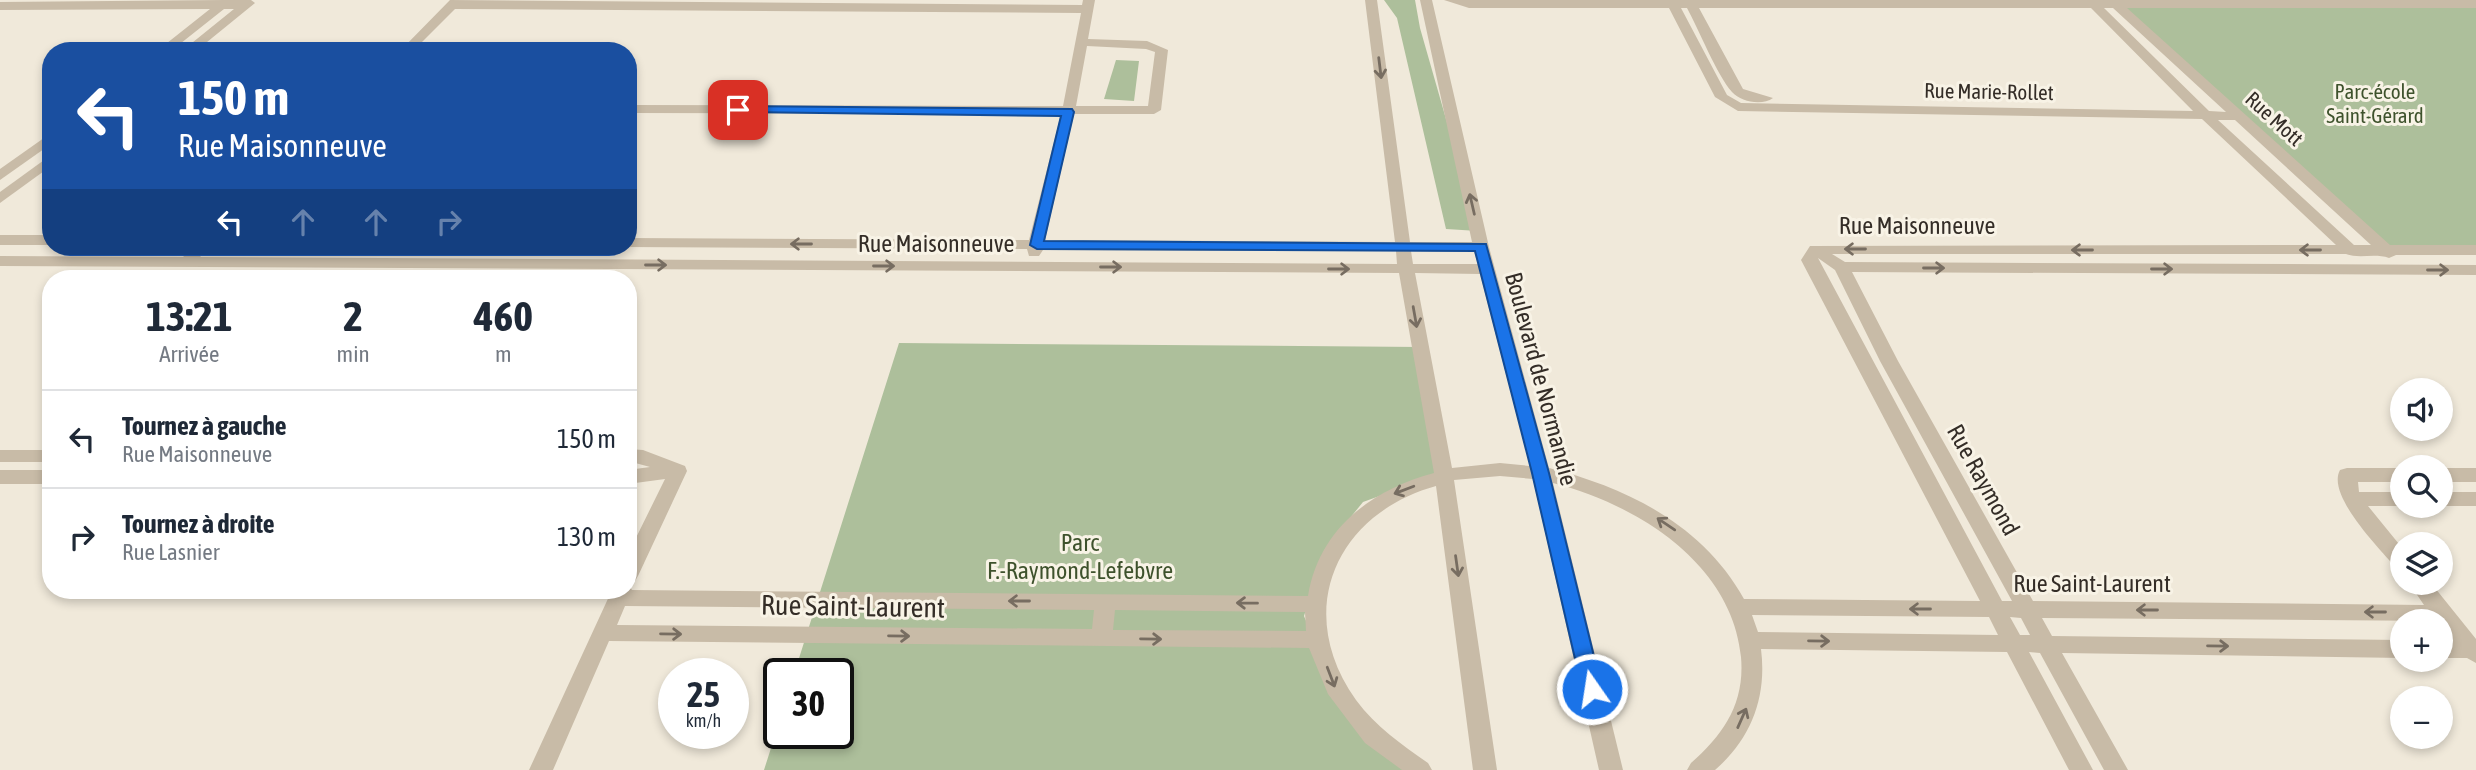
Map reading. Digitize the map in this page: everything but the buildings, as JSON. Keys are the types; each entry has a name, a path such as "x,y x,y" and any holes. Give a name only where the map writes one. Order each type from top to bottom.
{"street":[{"path":"1371,0 1406,269 1444,475 1485,770"},
{"name":"Boulevard de Normandie","path":"1426,0 1481,247 1541,473 1611,770"},
{"path":"1450,0 1469,4 2476,4"},
{"path":"1672,2 1722,97 1738,107 1751,98 1738,91 1690,2"},
{"name":"Rue Mott","path":"2092,2 2194,105 2371,270"},
{"name":"Rue Mott","path":"2115,2 2407,270"},
{"path":"0,6 22,3 250,3"},
{"path":"0,17 22,3"},
{"path":"175,42 225,3"},
{"path":"200,42 250,3"},
{"path":"415,42 454,3 1088,5 1068,112 1031,267"},
{"path":"637,109 1068,112 1154,110 1162,50 1147,45 1081,43"},
{"name":"Rue Marie-Rollet","path":"1751,98 2227,105"},
{"name":"Rue Marie-Rollet","path":"1738,107 2240,116"},
{"path":"0,176 42,144"},
{"path":"0,200 42,166"},
{"path":"0,240 42,240"},
{"name":"Rue Maisonneuve","path":"637,243 1481,247"},
{"path":"762,265 771,244"},
{"name":"Rue Maisonneuve","path":"1815,249 2476,250"},
{"name":"Rue Maisonneuve","path":"1815,249 1842,267 2476,270"},
{"name":"Rue Raymond","path":"1815,249 1809,260 2081,770"},
{"path":"187,262 193,256"},
{"path":"466,264 472,256"},
{"name":"Rue Maisonneuve","path":"0,261 1488,270"},
{"name":"Rue Raymond","path":"1842,267 1889,361 2116,770"},
{"path":"1863,361 1889,361"},
{"path":"637,455 678,471"},
{"path":"0,456 42,456"},
{"path":"1420,770 1373,735 1336,689 1317,640 1315,604 1327,559 1355,521 1395,493 1444,475 1485,470 1541,473 1606,491 1642,508 1675,529 1718,573 1740,607 1751,640 1753,682 1744,717 1726,748 1699,770"},
{"path":"637,476 678,471"},
{"path":"637,557 678,471"},
{"path":"2390,475 2347,475 2351,499 2390,547"},
{"path":"2453,475 2476,475"},
{"path":"0,477 42,477"},
{"path":"2351,499 2390,499"},
{"path":"2453,499 2476,499"},
{"name":"Rue Saint-Laurent","path":"637,594 1315,604"},
{"path":"2428,595 2440,609"},
{"path":"541,770 618,599"},
{"path":"1102,638 1105,602"},
{"name":"Rue Saint-Laurent","path":"1740,607 2390,613"},
{"path":"2453,626 2474,652"},
{"name":"Rue Saint-Laurent","path":"603,633 1317,640"},
{"path":"1751,640 2390,649"},
{"path":"2453,650 2474,652"}],"green space":[{"path":"1384,0 1415,0 1420,28 1478,231 1446,229 1397,18"},
{"name":"Parc-école Saint-Gérard","path":"2476,3 2476,250 2386,250 2119,5"},
{"path":"1116,60 1139,61 1134,101 1104,99"},
{"name":"Parc F.-Raymond-Lefebvre","path":"899,343 1421,347 1443,473 1363,502 1325,549 1304,616 1335,692 1425,770 764,770 771,749 854,749 854,658 799,658"}],"route":[{"path":"738,110 1068,112 1037,245 1481,247 1541,473 1592,689"}]}
